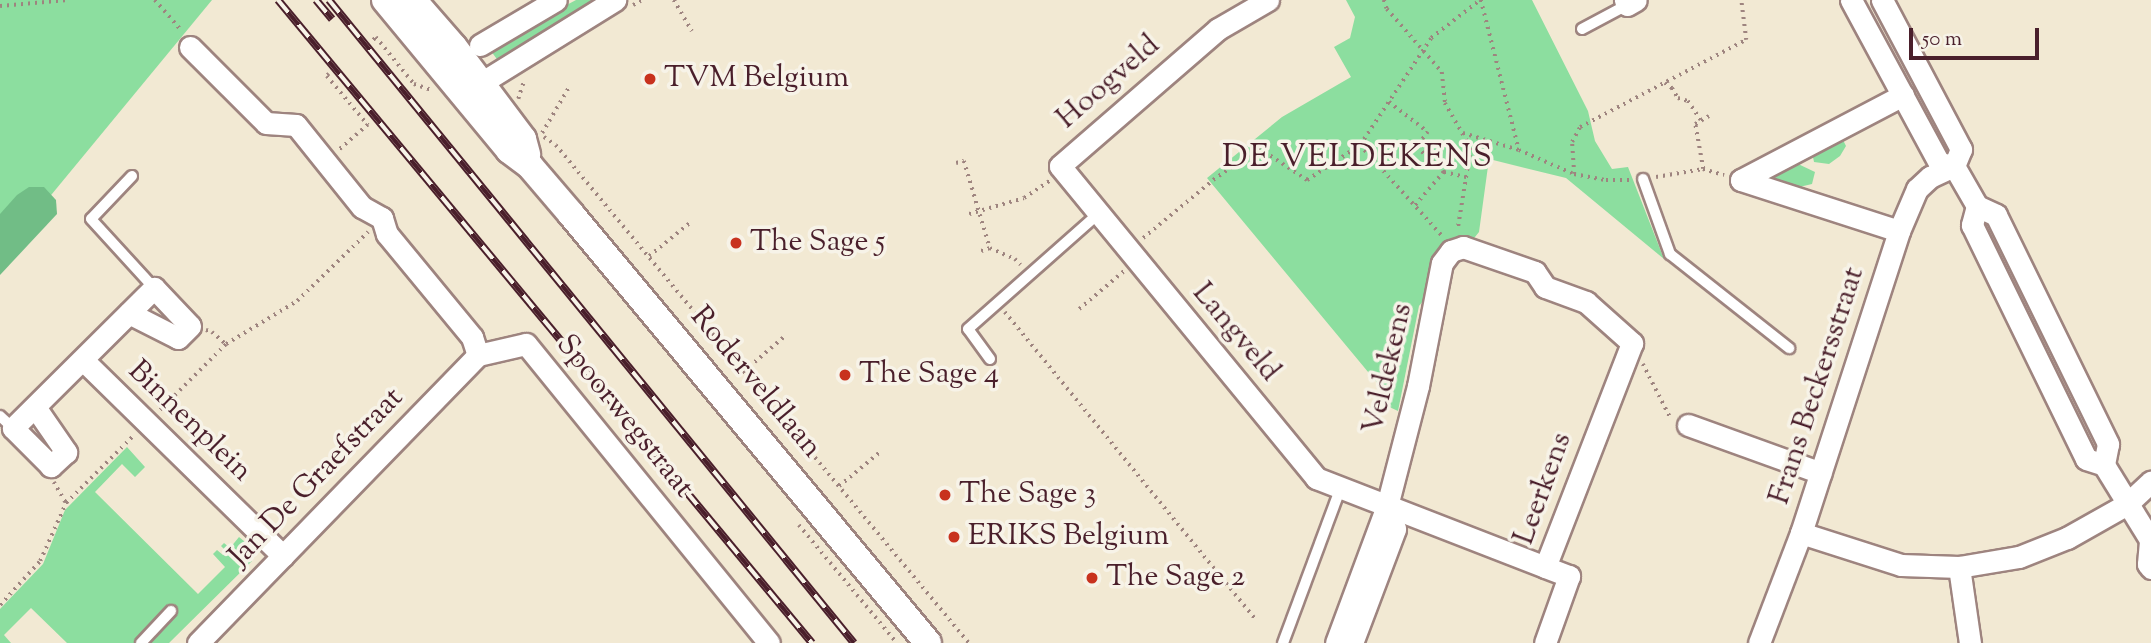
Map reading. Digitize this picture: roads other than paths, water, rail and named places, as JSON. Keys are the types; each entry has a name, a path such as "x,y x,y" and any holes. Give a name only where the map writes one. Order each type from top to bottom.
{"street":[{"name":"Roderveldlaan","path":"385,0 462,74 523,139 530,166 928,643"},
{"name":"Roderveldlaan","path":"412,0 462,74"},
{"path":"462,74 556,0"},
{"path":"462,74 615,0"},
{"name":"Hoogveld","path":"1062,169 1218,29 1268,0"},
{"path":"1851,0 1939,163 1954,166 1977,206 1996,215 2108,444 2104,465 2151,541 2148,564 2151,568"},
{"path":"1882,0 1961,149 1954,166"},
{"path":"190,47 266,123 296,125 362,207 382,218 387,234 472,337 478,355"},
{"path":"1899,231 1741,180 1903,95"},
{"name":"Frans Beckersstraat","path":"1759,643 1821,473 1843,380 1899,231 1917,189 1930,177 1954,166"},
{"name":"Langveld","path":"1062,169 1316,478 1340,490 1545,567"},
{"name":"Leerkens","path":"1455,249 1470,248 1535,272 1545,286 1586,302 1632,343 1545,567 1569,576 1545,643"},
{"name":"Veldekens","path":"1336,643 1387,506 1418,386 1442,262 1455,249"},
{"name":"Binnenplein","path":"35,407 66,452 51,467 6,422 35,407 154,288 190,326 178,338 130,313"},
{"name":"Spoorwegstraat","path":"478,355 526,344 769,643"},
{"name":"Jan De Graefstraat","path":"198,643 478,355"},
{"name":"Binnenplein","path":"83,360 283,556"},
{"path":"1688,425 1821,473"},
{"path":"1801,533 1900,565 1959,567 2019,557 2067,538 2127,504 2151,482"},
{"name":"Veldekens","path":"1352,643 1395,529 1387,506"},
{"path":"1959,567 1970,643"}],"lane":[{"path":"1582,29 1629,2"},
{"path":"132,176 90,219 154,288"},
{"path":"1643,179 1670,254 1789,348"},
{"path":"990,359 968,329 1098,214"},
{"path":"1283,643 1340,490"},
{"path":"148,640 171,611"}],"railway":[{"path":"278,0 812,643"},
{"path":"316,0 332,19"},
{"path":"329,0 854,643"}],"place":[{"name":"TVM Belgium","path":"650,79"},
{"name":"The Sage 5","path":"736,243"},
{"name":"The Sage 4","path":"845,375"},
{"name":"The Sage 3","path":"945,495"},
{"name":"ERIKS Belgium","path":"954,537"},
{"name":"The Sage 2","path":"1092,578"}],"district":[{"name":"DE VELDEKENS","path":"1358,158"}]}
